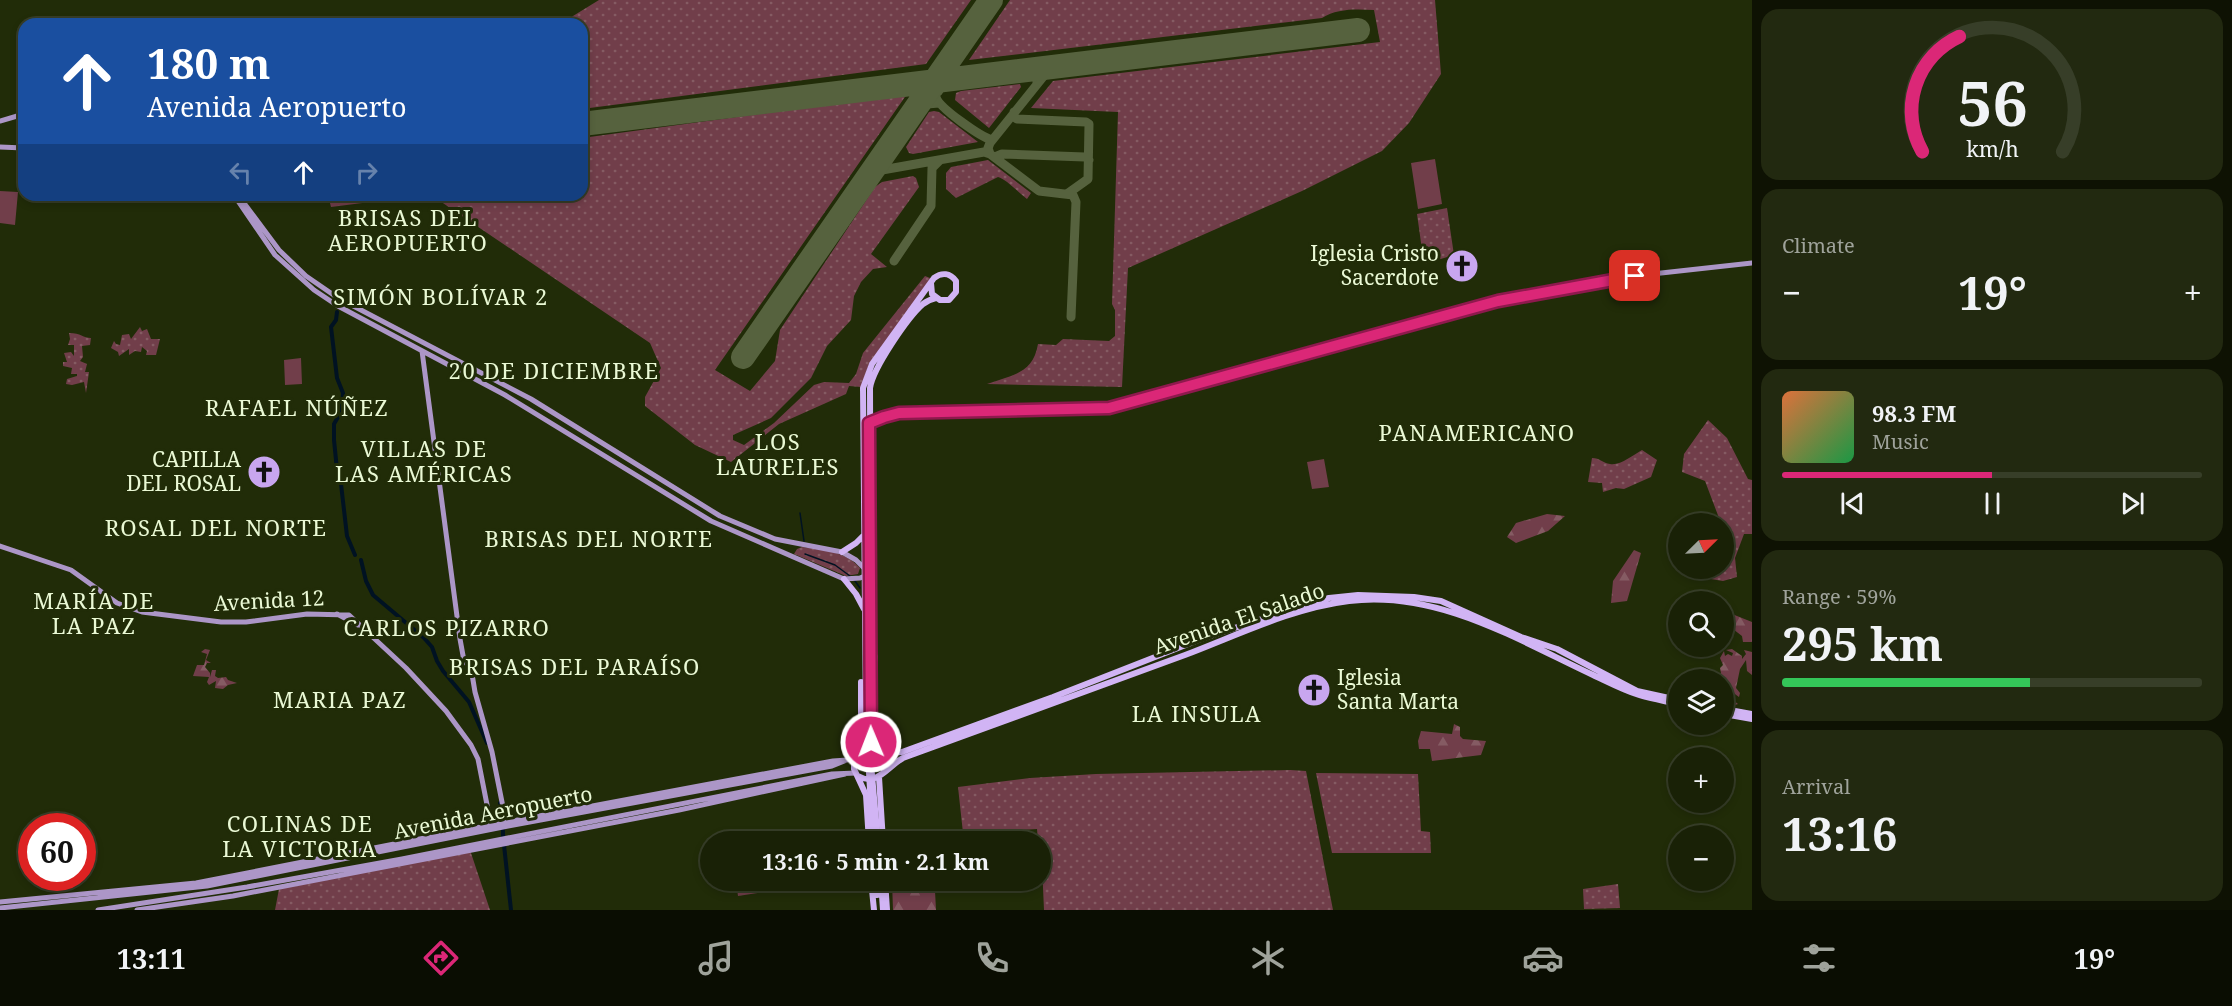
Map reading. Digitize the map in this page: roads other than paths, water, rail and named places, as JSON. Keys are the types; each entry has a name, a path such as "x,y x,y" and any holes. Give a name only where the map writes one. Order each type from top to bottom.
{"main road":[{"path":"883,831 881,775 886,763 880,751 874,704 875,657 868,646 865,611 866,423 863,388 868,370 936,276 944,274 952,277 957,284 956,292 951,298 943,300 936,298 931,291 931,283"},
{"path":"871,831 868,646 864,568 866,423 870,388 877,367 922,305 936,298"},
{"path":"842,552 856,543 864,534"},
{"path":"847,579 865,611"},
{"name":"Avenida El Salado","path":"880,751 894,754 911,749 1201,639 1329,598 1358,595 1441,601 1521,637 1557,649 1638,691 1668,699"},
{"name":"Avenida El Salado","path":"881,775 903,758 1185,655 1225,638 1309,610 1357,600 1397,601 1442,608 1515,638 1618,687 1638,695 1668,700"},
{"path":"861,749 862,657 868,646"},
{"path":"1734,712 1752,716"},
{"path":"1734,715 1752,716"},
{"path":"868,721 877,831"},
{"path":"870,831 866,795 855,774 851,759 861,749 872,747 880,751"},
{"path":"855,774 869,780 881,775"},
{"path":"876,891 880,909"},
{"path":"880,909 882,891"}],"street":[{"path":"0,121 18,116"},
{"path":"0,147 18,148"},
{"path":"240,201 275,255 314,290 338,306 505,395 711,521 847,579 865,576"},
{"path":"241,201 279,250 306,276 349,304 425,345 508,385 720,516 775,539 842,552 864,568"},
{"path":"866,423 899,413 1109,408 1498,301 1635,276 1752,263"},
{"path":"338,306 341,299"},
{"path":"346,310 349,304"},
{"path":"422,351 465,662 471,668 495,765 506,822"},
{"path":"492,388 496,385 493,378"},
{"path":"505,395 504,391 508,385"},
{"name":"Avenida 12","path":"0,546 71,570 117,603 142,612 201,620 246,622 277,616 336,614 348,618 362,626 406,668 446,711 471,745 478,759 491,825"},
{"name":"Avenida Aeropuerto","path":"1,907 207,886 506,822 545,820 716,783 851,759"},
{"name":"Avenida Aeropuerto","path":"1,907 11,901 196,883 263,873 551,814 710,789 832,766 851,759"},
{"name":"Avenida Aeropuerto","path":"136,910 233,896 288,881 715,800 832,774 855,774"},
{"path":"710,789 716,783"},
{"name":"Avenida Aeropuerto","path":"98,910 123,908 398,864 534,833 715,800"},
{"path":"549,830 543,826 551,814"},
{"path":"530,820 537,827 534,833"},
{"path":"398,864 402,858"},
{"path":"228,890 233,896 238,889"},
{"path":"38,899 50,903 54,909"}],"waterway":[{"path":"337,312 336,320 331,327 337,378 343,393 342,410 334,424 334,440 347,536 355,555"},
{"path":"800,513 804,541"},
{"path":"805,554 835,565 850,576"},
{"path":"361,560 366,581 373,595 432,647 443,671 469,702 487,743"},
{"path":"855,581 860,588"},
{"path":"500,803 502,821"},
{"path":"503,830 503,836"},
{"path":"504,845 511,910"}],"place":[{"name":"Iglesia Cristo Sacerdote","path":"1462,266"},
{"name":"CAPILLA DEL ROSAL","path":"264,472"},
{"name":"Iglesia Santa Marta","path":"1314,690"}],"district":[{"name":"BRISAS DEL AEROPUERTO","path":"408,230"},
{"name":"SIMÓN BOLÍVAR 2","path":"441,297"},
{"name":"20 DE DICIEMBRE","path":"554,371"},
{"name":"RAFAEL NÚÑEZ","path":"297,408"},
{"name":"PANAMERICANO","path":"1477,433"},
{"name":"LOS LAURELES","path":"778,455"},
{"name":"VILLAS DE LAS AMÉRICAS","path":"424,462"},
{"name":"ROSAL DEL NORTE","path":"216,528"},
{"name":"BRISAS DEL NORTE","path":"599,539"},
{"name":"MARÍA DE LA PAZ","path":"94,614"},
{"name":"CARLOS PIZARRO","path":"447,628"},
{"name":"BRISAS DEL PARAÍSO","path":"575,667"},
{"name":"MARIA PAZ","path":"340,700"},
{"name":"LA INSULA","path":"1197,714"},
{"name":"COLINAS DE LA VICTORIA","path":"300,836"}]}
